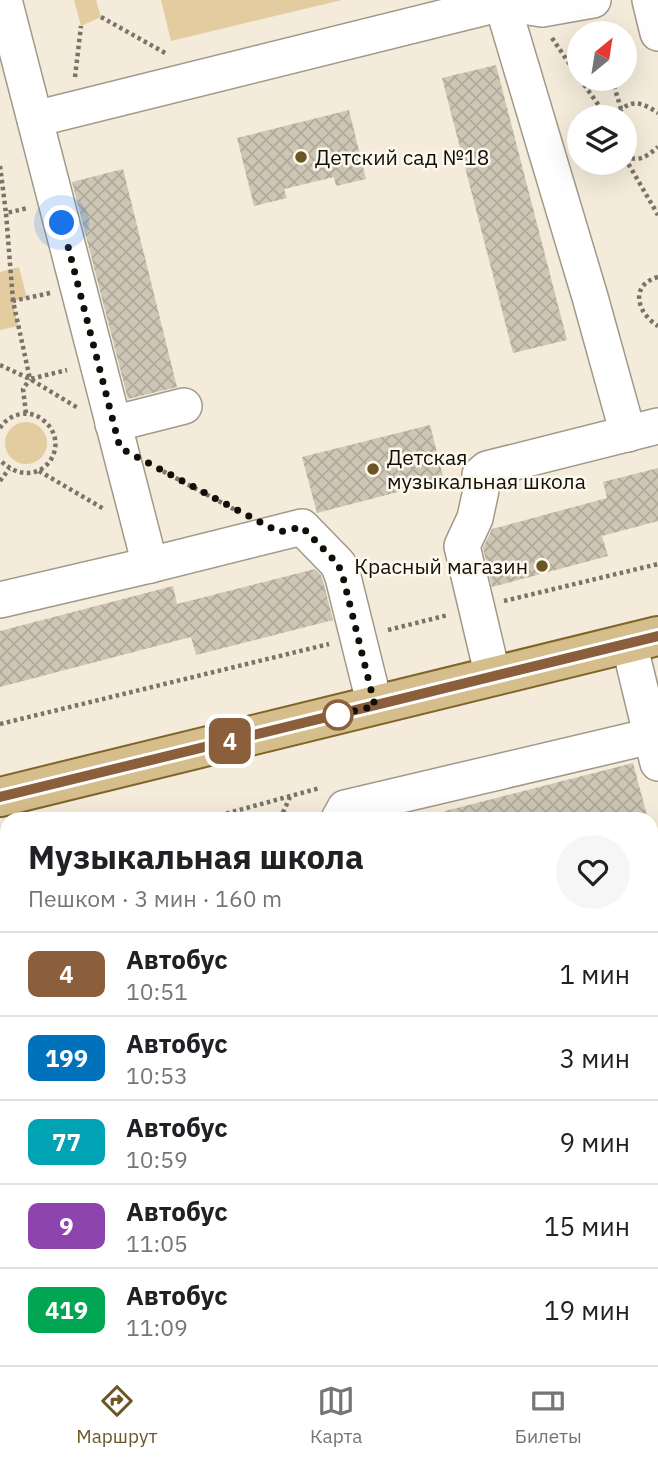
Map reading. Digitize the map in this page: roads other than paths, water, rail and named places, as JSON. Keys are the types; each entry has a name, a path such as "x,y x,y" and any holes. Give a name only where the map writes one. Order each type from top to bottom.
{"main road":[{"path":"0,797 643,640"}],"street":[{"path":"4,0 150,565"},
{"path":"35,119 502,3 542,9 593,0"},
{"path":"650,0 658,33"},
{"path":"493,677 462,546 475,519 481,490 480,475 487,469 643,430 590,297 502,3"},
{"path":"116,434 184,406"},
{"path":"0,600 302,527 338,564 375,706"},
{"path":"343,812 345,808 655,749 643,640"}],"place":[{"name":"Детский сад №18","path":"301,157"},
{"name":"Детская музыкальная школа","path":"373,469"},
{"name":"Красный магазин","path":"542,566"}]}
